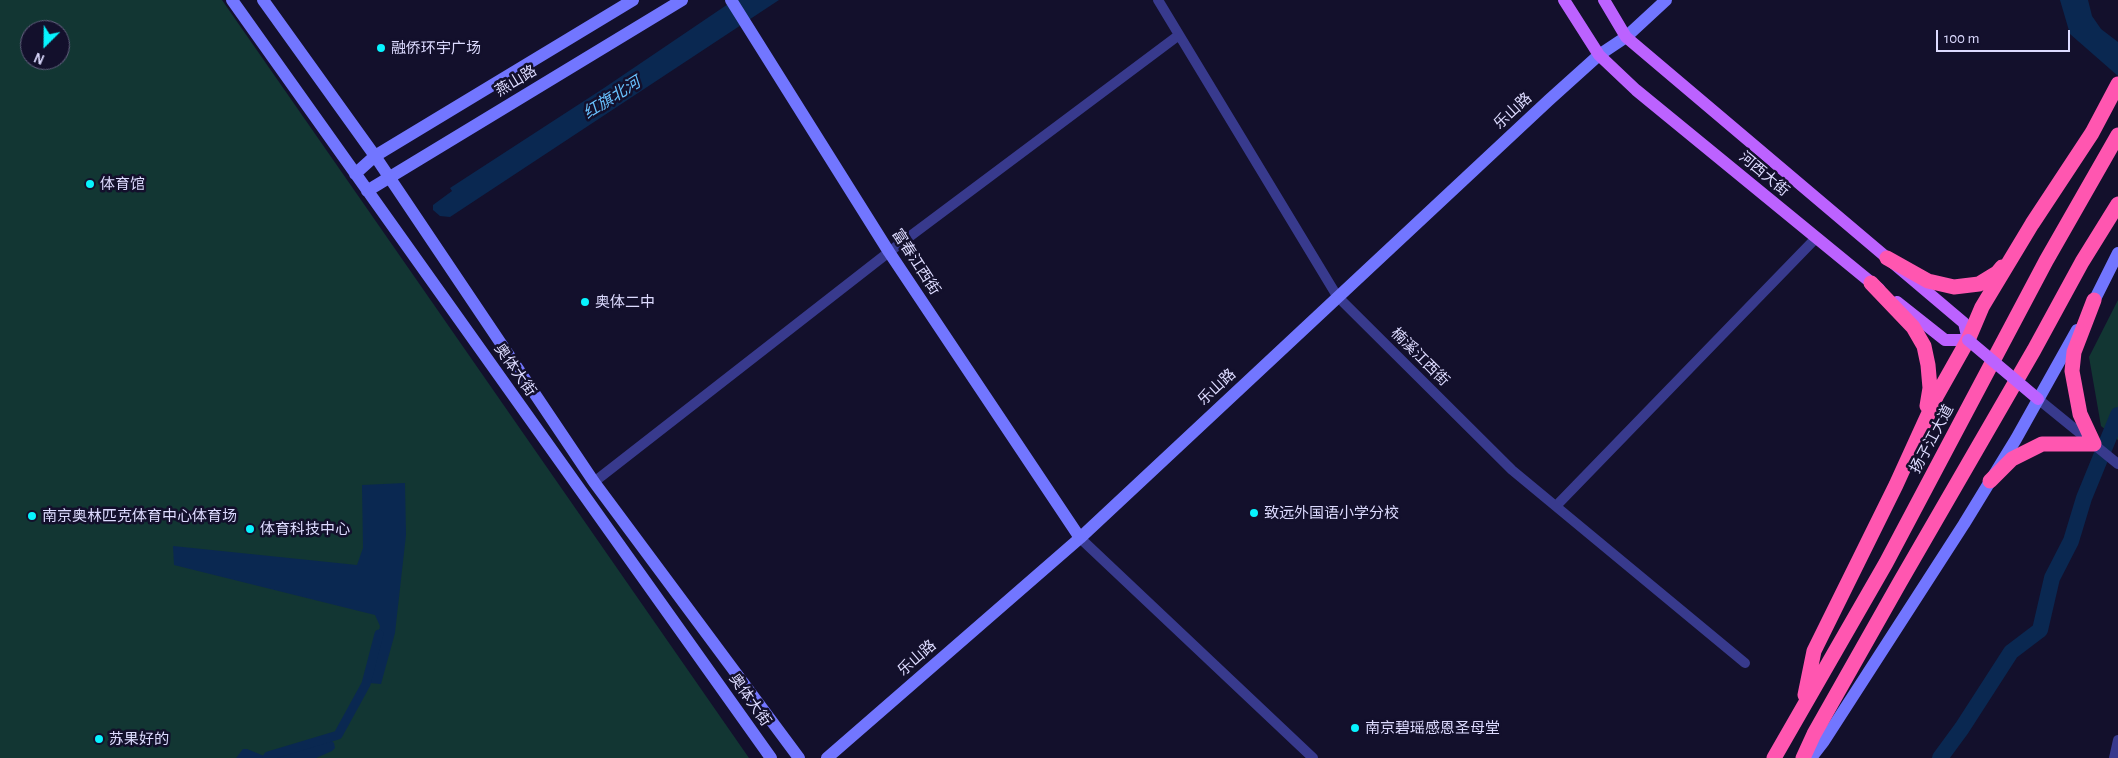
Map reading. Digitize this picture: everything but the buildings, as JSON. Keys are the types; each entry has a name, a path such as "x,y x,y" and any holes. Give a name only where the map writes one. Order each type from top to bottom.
{"highway":[{"path":"1803,706 1814,651 1937,395 1968,340 1982,307 2017,248 2092,133 2117,86"},
{"name":"扬子江大道","path":"1774,758 1886,563 2046,260 2118,135"},
{"path":"1803,758 1814,734 1895,590 2034,350 2082,262 2118,204"},
{"path":"1887,258 1910,272 1934,283 1954,287 1969,287 1979,284 1997,273 2017,248"},
{"path":"1871,283 1913,327 1924,346 1930,388 1922,427"},
{"path":"1990,481 2012,459 2036,446 2056,443 2094,445 2080,414 2072,371 2074,352 2094,300"}],"main road":[{"name":"奥体大街","path":"232,0 771,758"},
{"name":"奥体大街","path":"263,0 375,156 594,482 799,758"},
{"name":"燕山路","path":"355,174 375,156 633,0"},
{"name":"燕山路","path":"367,191 682,0"},
{"name":"富春江西街","path":"731,0 890,252 1080,538"},
{"name":"河西大街","path":"1564,0 1599,55 1636,90 1871,283 1946,340 1968,340"},
{"name":"河西大街","path":"1604,0 1626,37 1964,323 1968,340 2038,399"},
{"name":"乐山路","path":"827,758 1080,538 1337,296 1599,55 1626,37 1666,0"},
{"path":"1811,758 1824,741 1990,481 2094,300 2118,253"}],"street":[{"name":"楠溪江西街","path":"1158,0 1337,296 1512,470 1745,663"},
{"path":"594,482 890,252 1179,35"},
{"path":"1556,506 1816,238"},
{"name":"河西大街","path":"2038,399 2118,464"},
{"path":"1080,538 1313,758"},
{"path":"2114,758 2118,740"}],"green space":[{"path":"0,0 222,0 749,758 0,758"},
{"path":"2118,300 2118,440 2101,426 2089,357"}],"water":[{"name":"红旗北河","path":"734,0 779,0 450,217 440,216 433,210 433,205 452,191 450,188 604,88"},
{"path":"2060,0 2088,0 2092,16 2101,29 2118,42 2118,76 2070,34"},
{"path":"405,483 406,535 395,633 381,684 369,683 380,626 375,615 174,565 173,546 357,565 363,548 362,485"},
{"path":"324,740 331,740 335,748 316,758 236,758 243,749 264,756 284,756"}],"waterway":[{"path":"1940,758 1962,728 2011,652 2040,630 2052,578 2071,541 2084,498 2118,415"},
{"path":"267,758 268,756 338,735 366,684 379,634"}],"place":[{"name":"融侨环宇广场","path":"381,48"},
{"name":"体育馆","path":"90,184"},
{"name":"奥体二中","path":"585,302"},
{"name":"致远外国语小学分校","path":"1254,513"},
{"name":"南京奥林匹克体育中心体育场","path":"32,516"},
{"name":"体育科技中心","path":"250,529"},
{"name":"南京碧瑶感恩圣母堂","path":"1355,728"},
{"name":"苏果好的","path":"99,739"}]}
